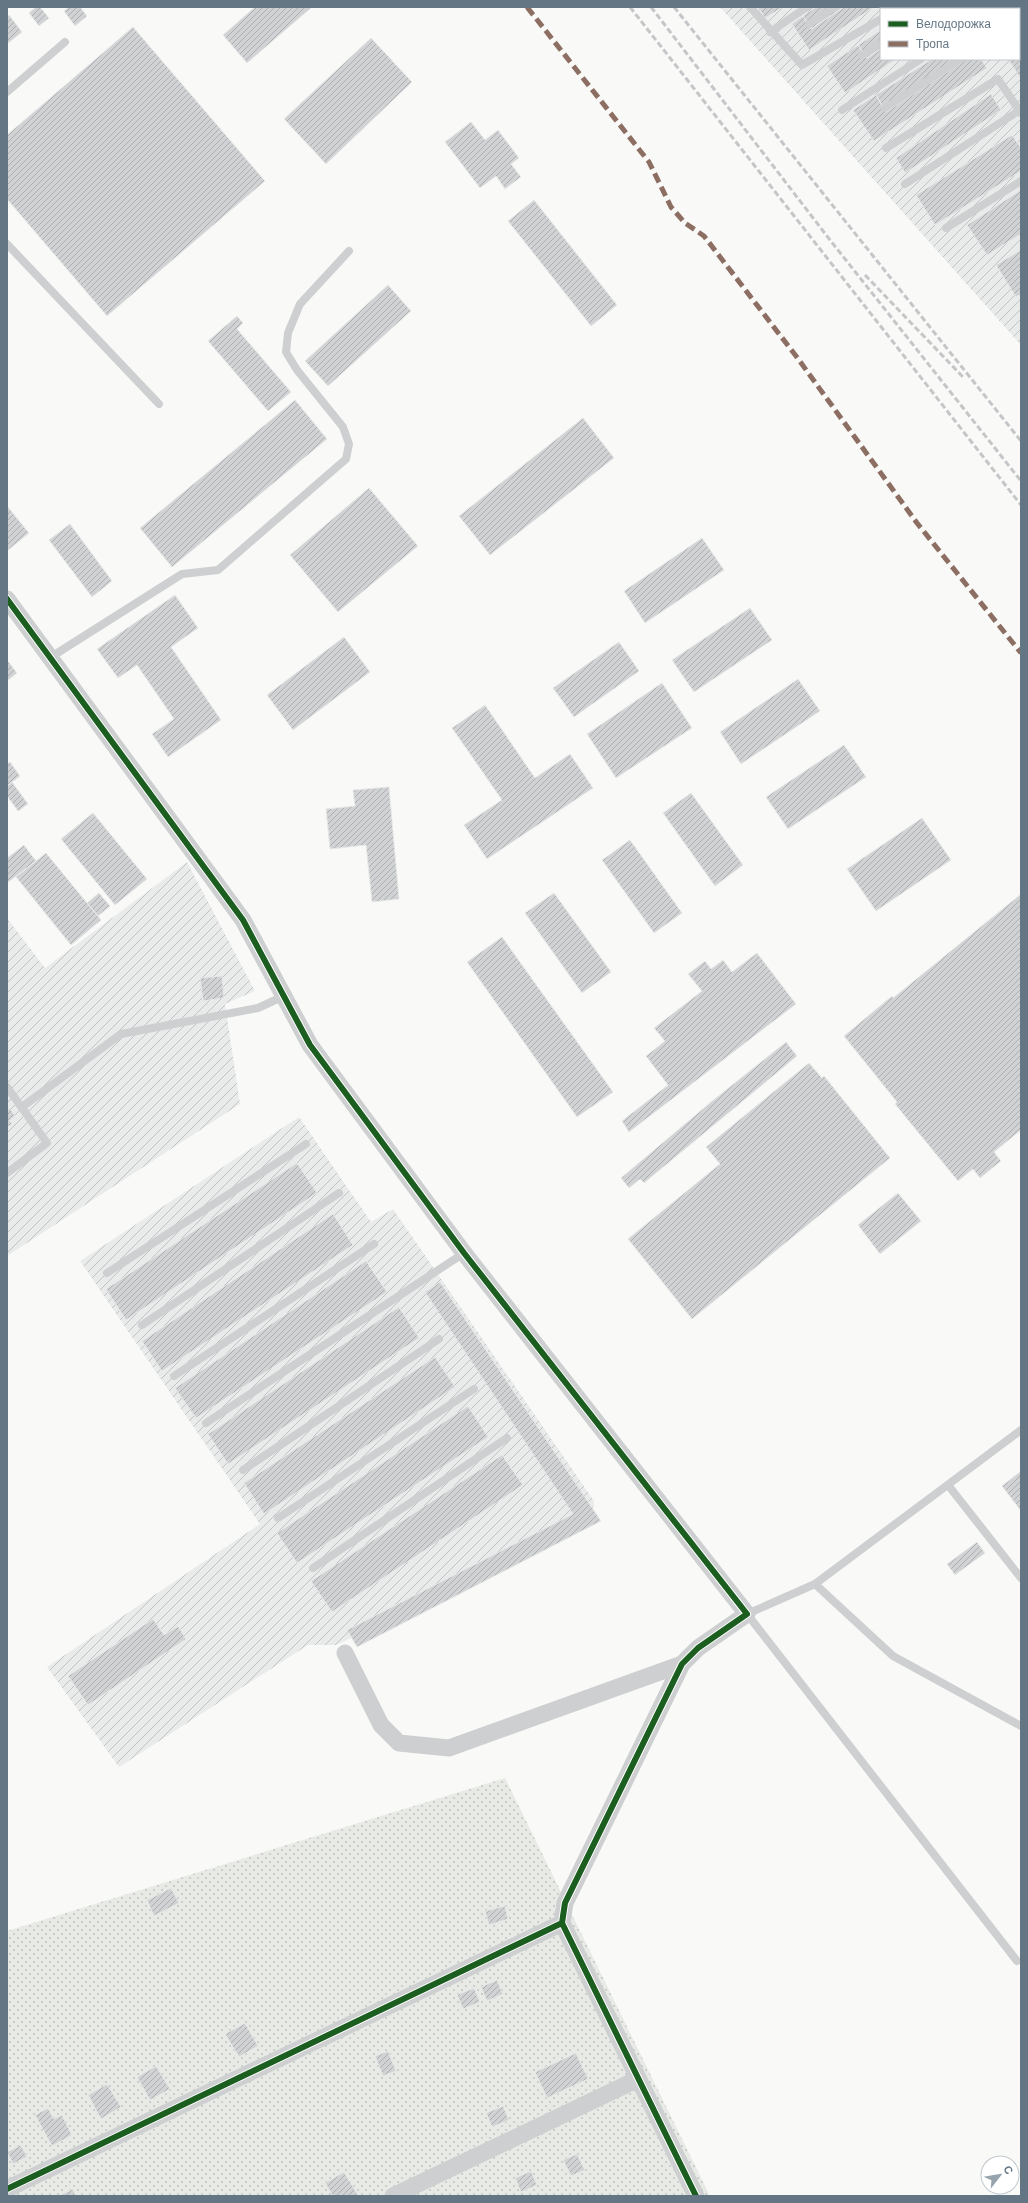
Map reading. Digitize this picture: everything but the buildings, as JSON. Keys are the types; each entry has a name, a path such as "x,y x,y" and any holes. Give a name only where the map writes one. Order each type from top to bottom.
{"street":[{"path":"7,599 243,920 310,1045 464,1253 747,1614 698,1648 682,1664 565,1904 562,1923 696,2196"},
{"path":"345,1653 381,1725 399,1744 449,1748 682,1664"},
{"path":"7,2189 562,1923"},
{"path":"393,2196 638,2079"}],"lane":[{"path":"750,7 770,32 802,65 880,20"},
{"path":"770,32 807,7"},
{"path":"809,24 835,7"},
{"path":"7,92 65,42"},
{"path":"862,55 880,44"},
{"path":"842,110 919,60"},
{"path":"885,108 959,60"},
{"path":"886,148 998,79 1020,112 905,184"},
{"path":"946,228 1021,181"},
{"path":"7,244 160,404"},
{"path":"51,657 182,574 218,570 346,459 349,444 343,427 297,370 286,352 288,333 300,304 349,251"},
{"path":"22,1107 121,1034 258,1008 284,996"},
{"path":"7,1087 47,1143 7,1173"},
{"path":"108,1273 306,1144"},
{"path":"142,1325 339,1193"},
{"path":"174,1376 374,1244"},
{"path":"206,1424 464,1253"},
{"path":"243,1470 439,1339"},
{"path":"278,1518 474,1389"},
{"path":"1017,1961 747,1614 814,1584 1021,1430"},
{"path":"313,1568 507,1438"},
{"path":"948,1485 1021,1578"},
{"path":"814,1584 893,1656 1021,1726"}],"shaded area":[{"path":"720,7 1019,8 880,8 880,60 1020,60 1020,10 1021,345"},
{"path":"187,862 255,991 225,1004 240,1104 7,1256 7,918 45,968"},
{"path":"299,1117 371,1222 393,1209 594,1501 592,1525 336,1645 308,1645 119,1767 47,1667 260,1524 80,1261"},
{"path":"505,1778 710,2196 7,2196 7,1931"}],"railway":[{"path":"630,7 1021,505"},
{"path":"651,7 830,240 1021,481"},
{"path":"674,7 1021,441"},
{"path":"865,275 963,377"}],"marked path":[{"path":"527,7 649,162 671,207 685,223 704,236 796,356 917,523 1021,653"}],"cycle path":[{"path":"7,599 243,920 310,1045 464,1253 747,1614 698,1648 682,1664 565,1903 562,1923 696,2196"},
{"path":"7,2189 562,1923"}]}
